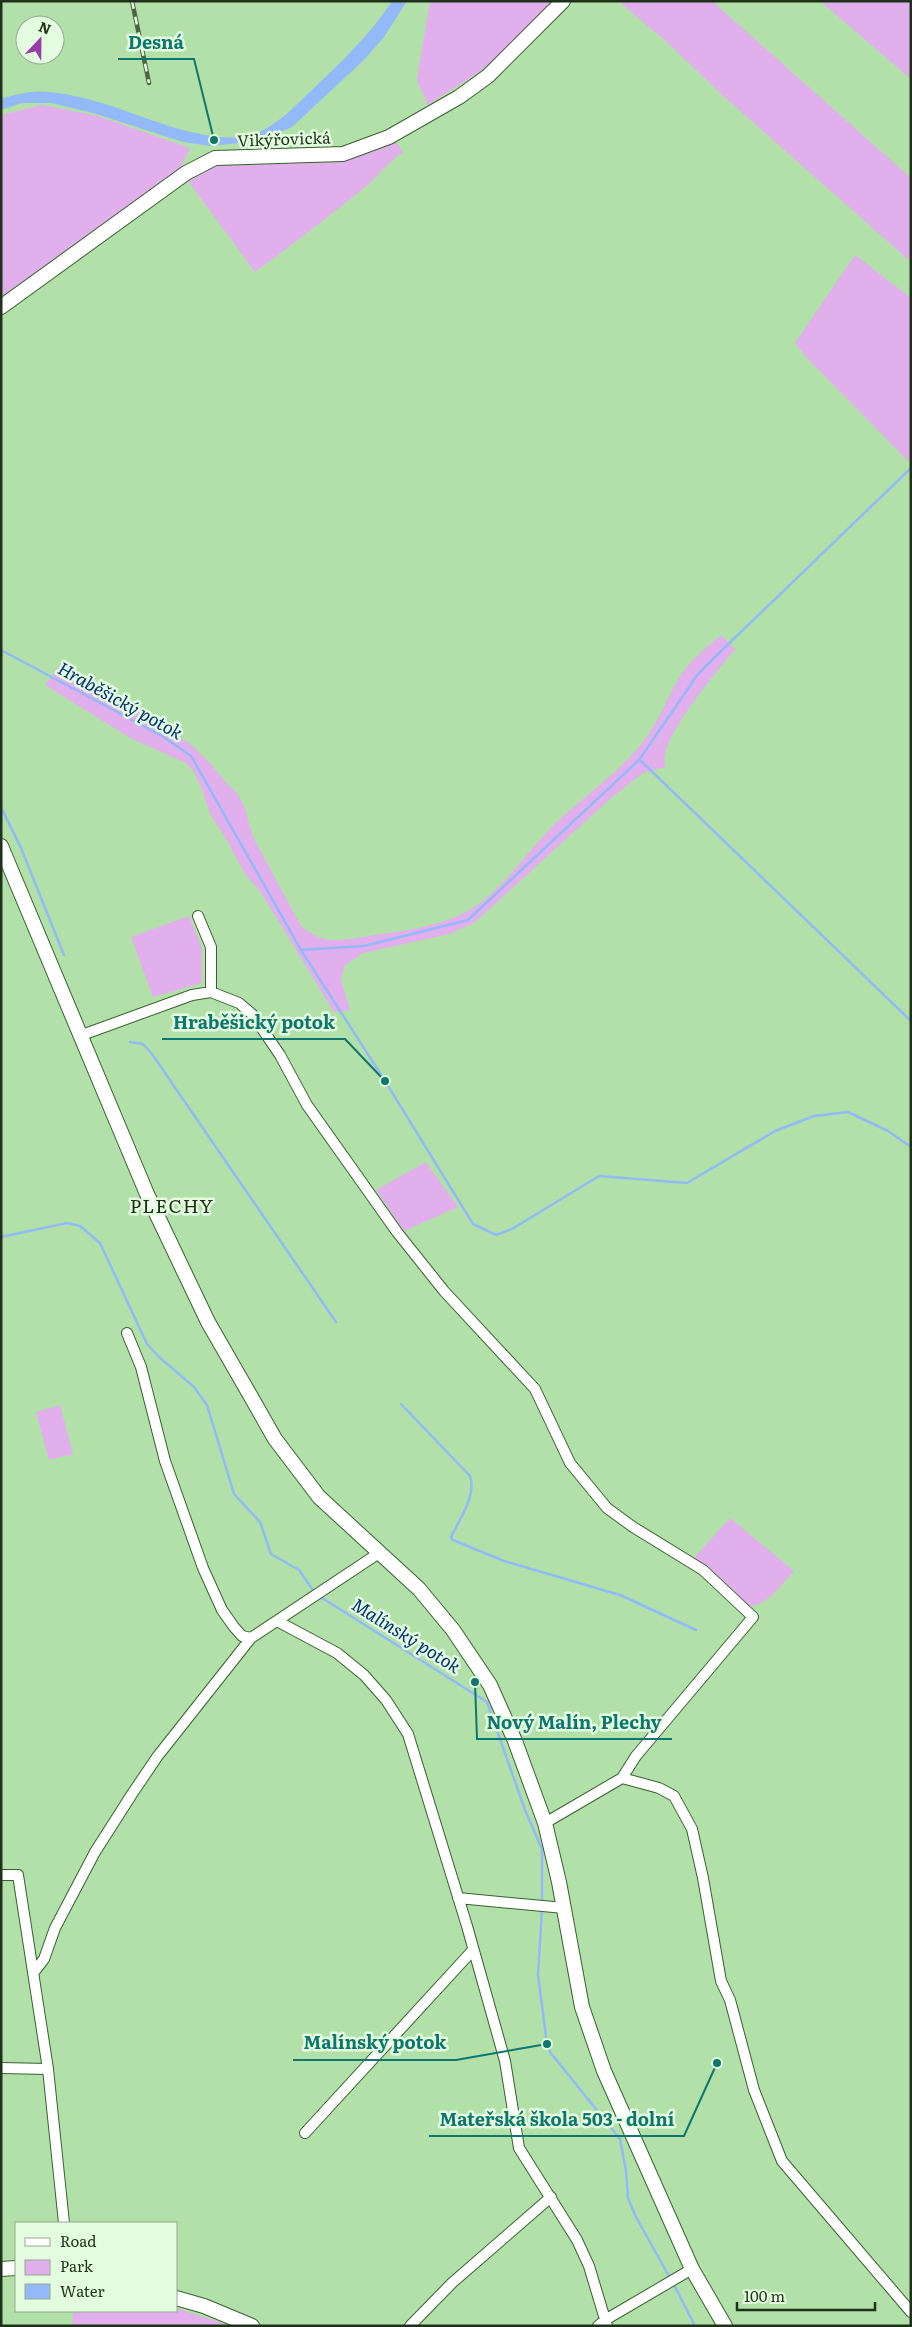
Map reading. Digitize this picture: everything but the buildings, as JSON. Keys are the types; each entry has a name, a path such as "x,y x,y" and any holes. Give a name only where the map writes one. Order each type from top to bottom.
{"main road":[{"name":"Vikýřovická","path":"1,307 186,173 214,158 343,154 389,137 459,97 488,76 563,1"},
{"path":"1,846 82,1035 147,1194 209,1325 275,1439 319,1497 419,1590 453,1630 490,1685 515,1741 544,1823 564,1908 582,2007 604,2072 692,2269 725,2326"},
{"path":"1,2268 15,2268"},
{"path":"178,2299 204,2306 252,2326"}],"street":[{"path":"198,916 211,947 211,992"},
{"path":"82,1035 192,995 211,992 239,1003 252,1014 280,1055 307,1105 398,1232 444,1291 535,1389 570,1463 608,1508 633,1527 703,1570 753,1618 636,1756 622,1778 544,1823"},
{"path":"127,1334 141,1367 165,1461 203,1568 222,1610 242,1636 251,1638"},
{"path":"34,1972 44,1959 55,1928 95,1852 116,1819 157,1757 251,1638 379,1553"},
{"path":"277,1622 337,1653 364,1675 386,1700 408,1734 505,2061 519,2148 551,2197 589,2266 599,2292 604,2324 692,2269"},
{"path":"622,1778 659,1788 674,1796 692,1829 703,1878 721,1981 730,2000 754,2090 782,2161 911,2312"},
{"path":"1,1875 18,1876 48,2069 64,2222"},
{"path":"458,1898 564,1908"},
{"path":"305,2134 473,1950"},
{"path":"1,2068 48,2069"},
{"path":"410,2326 452,2283 551,2197"}],"green space":[{"path":"430,1 552,1 506,49 479,72 428,105 417,79"},
{"path":"618,1 712,1 911,178 911,262 721,94 668,43"},
{"path":"820,1 911,1 911,79"},
{"path":"42,105 98,116 190,148 181,167 1,297 1,115"},
{"path":"396,142 403,152 350,199 255,272 188,181 218,165 345,161"},
{"path":"855,255 911,298 911,458 908,461 805,356 795,343"},
{"path":"721,635 735,649 703,689 678,725 669,741 665,756 666,767 643,773 611,798 474,923 449,934 363,953 344,966 341,980 350,1010 334,1012 260,891 245,874 210,814 194,772 186,763 130,738 45,685 59,666 125,702 189,743 238,794 245,808 252,835 301,926 310,933 327,940 345,940 439,923 460,915 487,897 561,818 616,771 637,750 655,723 683,672 698,655"},
{"path":"189,916 202,948 202,983 153,997 131,937"},
{"path":"426,1162 458,1207 404,1231 376,1190"},
{"path":"60,1405 73,1454 49,1460 36,1412"},
{"path":"730,1518 794,1571 773,1594 761,1603 747,1606 694,1558"},
{"path":"178,2309 231,2326 72,2326 73,2312 178,2312"}],"water":[{"path":"392,1 407,1 384,37 364,60 292,127 259,141 211,146 183,142 93,113 51,103 22,103 1,110 1,99 26,93 50,92 96,101 179,129 200,134 240,137 257,133 273,125 287,114 355,47"}],"waterway":[{"path":"301,950 364,946 468,920 639,760 698,674 911,468"},
{"name":"Hraběšický potok","path":"1,650 162,736 191,756 301,950 473,1224 496,1235 512,1229 599,1176 687,1183 775,1131 814,1116 848,1112 888,1131 911,1147"},
{"path":"640,760 911,1021"},
{"path":"1,807 21,848 64,955"},
{"path":"130,1042 143,1044 152,1054 336,1322"},
{"name":"Malínský potok","path":"1,1237 67,1223 80,1226 100,1243 147,1344 194,1387 207,1405 234,1494 260,1522 271,1554 299,1570 315,1593"},
{"path":"401,1404 470,1476 472,1483 469,1499 451,1537 453,1540 504,1561 620,1595 696,1630"},
{"name":"Malínský potok","path":"319,1596 487,1702 525,1810 542,1849 542,1903"},
{"name":"Malínský potok","path":"542,1908 538,1975 547,2044 550,2052 620,2139 626,2171 628,2198 636,2217 670,2278"},
{"name":"Malínský potok","path":"673,2283 695,2326"}],"railway":[{"path":"132,1 149,83"}],"place":[{"name":"Desná","path":"214,140"},
{"name":"Hraběšický potok","path":"385,1081"},
{"name":"Nový Malín, Plechy","path":"475,1682"},
{"name":"Malínský potok","path":"547,2044"},
{"name":"Mateřská škola 503 - dolní","path":"717,2063"}],"district":[{"name":"PLECHY","path":"172,1206"}]}
